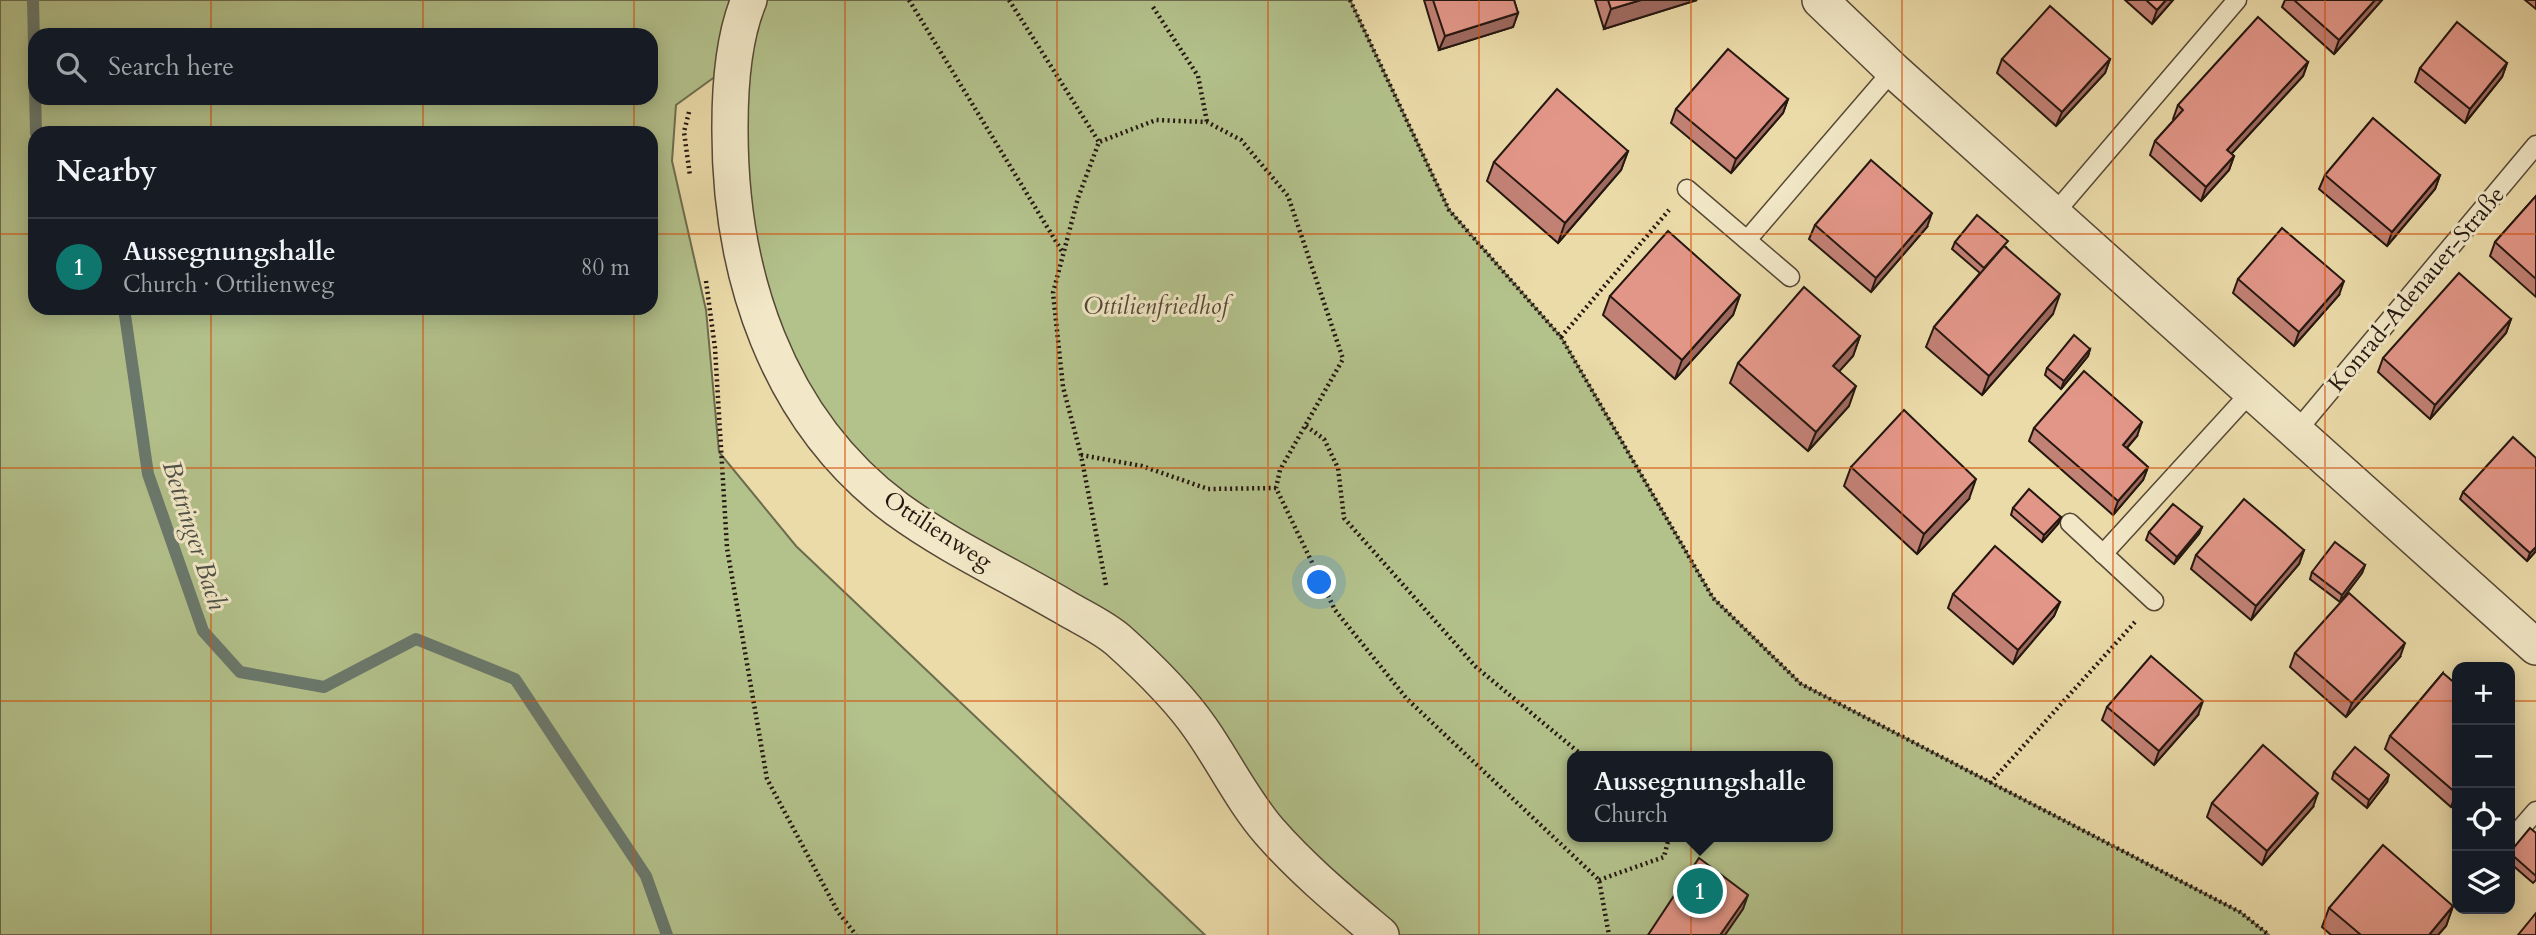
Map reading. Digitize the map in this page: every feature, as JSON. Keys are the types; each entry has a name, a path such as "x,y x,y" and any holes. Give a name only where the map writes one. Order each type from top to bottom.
{"street":[{"name":"Ottilienweg","path":"749,0 741,18 730,97 730,159 735,225 754,304 781,370 818,434 853,471 897,509 1115,638 1199,726 1267,829 1318,883 1381,935"},
{"path":"1825,2 1893,70 2536,648"}],"lane":[{"path":"2053,215 2237,0"},
{"path":"1747,240 1893,70"},
{"name":"Konrad-Adenauer-Straße","path":"2295,433 2536,145"},
{"path":"1687,189 1790,277"},
{"path":"2103,554 2250,393"},
{"path":"2070,523 2154,601"},
{"path":"2515,835 2536,811"}],"path":[{"path":"909,0 1063,253"},
{"path":"1009,0 1099,142"},
{"path":"1350,0 1449,210 1560,337 1713,598 1801,684 2240,912 2269,935"},
{"path":"1153,7 1198,76 1207,122"},
{"path":"692,187 684,132 687,116 694,105 707,98 730,97"},
{"path":"1115,638 1081,455 1063,387 1053,293 1078,198 1099,142 1156,120 1207,122 1241,140 1288,196 1343,359 1280,470 1276,488 1335,610 1407,699 1599,880 1609,935"},
{"path":"1560,337 1687,189"},
{"path":"704,269 715,348 727,548 767,779 838,912 856,935"},
{"path":"1306,426 1324,439 1338,468 1344,518 1476,667 1577,751"},
{"path":"1081,455 1142,466 1208,489 1276,488"},
{"path":"1990,783 2154,601"},
{"path":"1599,880 1664,857 1668,842"}],"green space":[{"path":"0,0 733,0 722,27 716,76 676,105 672,161 706,310 719,452 796,546 1205,935 0,935"},
{"name":"Ottilienfriedhof","path":"749,0 1350,0 1449,210 1561,337 1713,598 1801,684 2240,912 2269,935 1381,935 1199,726 1025,583 818,434 735,225"}],"building":[{"path":"1433,0 1514,0 1518,13 1445,36"},
{"path":"1608,0 1641,0 1611,9"},
{"path":"2146,0 2166,0 2157,10"},
{"path":"2294,0 2375,0 2339,40"},
{"path":"2050,6 2110,59 2062,112 2002,59"},
{"path":"2258,17 2308,62 2227,150 2234,156 2206,187 2155,141 2183,110 2178,105"},
{"path":"2457,22 2507,63 2470,109 2420,68"},
{"path":"1728,49 1788,99 1736,159 1676,109"},
{"path":"1557,89 1628,151 1565,223 1494,162"},
{"path":"2373,118 2440,175 2392,232 2325,175"},
{"path":"1871,160 1932,213 1876,278 1815,225"},
{"path":"2536,196 2536,279 2495,242"},
{"path":"1977,215 2008,241 1984,268 1955,242"},
{"path":"2282,228 2344,281 2299,332 2238,279"},
{"path":"1668,231 1740,295 1682,360 1610,296"},
{"path":"2004,246 2060,294 1989,376 1934,327"},
{"path":"2459,273 2511,319 2435,405 2383,358"},
{"path":"1804,287 1860,336 1833,366 1856,386 1816,432 1738,363"},
{"path":"2074,335 2090,349 2064,381 2047,368"},
{"path":"2084,371 2142,422 2123,445 2148,467 2118,501 2034,428"},
{"path":"1904,410 1976,479 1924,534 1851,467"},
{"path":"2513,437 2536,458 2536,547 2530,553 2463,492"},
{"path":"2029,489 2061,517 2044,535 2013,508"},
{"path":"2244,499 2304,550 2256,606 2196,555"},
{"path":"2173,504 2202,527 2177,557 2149,532"},
{"path":"2335,542 2365,565 2342,595 2312,572"},
{"path":"1995,546 2060,602 2018,650 1953,594"},
{"path":"2349,593 2405,643 2352,703 2295,653"},
{"path":"2151,656 2203,701 2159,751 2107,707"},
{"path":"2443,673 2452,681 2452,790 2390,736"},
{"path":"2263,745 2318,793 2267,851 2212,803"},
{"path":"2355,747 2389,775 2369,800 2334,772"},
{"path":"2530,828 2536,833 2536,876 2515,857 2515,846"},
{"path":"2383,845 2452,905 2429,935 2361,935 2329,908"},
{"path":"1699,858 1748,895 1720,935 1648,935"},
{"path":"2536,913 2536,935 2518,935"}],"waterway":[{"name":"Bettringer Bach","path":"33,0 34,28"},
{"name":"Bettringer Bach","path":"35,105 36,126"},
{"name":"Bettringer Bach","path":"125,315 148,474 203,631 240,672 324,687 416,639 515,679 646,876 667,935"}],"place":[{"name":"Aussegnungshalle","path":"1700,891"}]}
